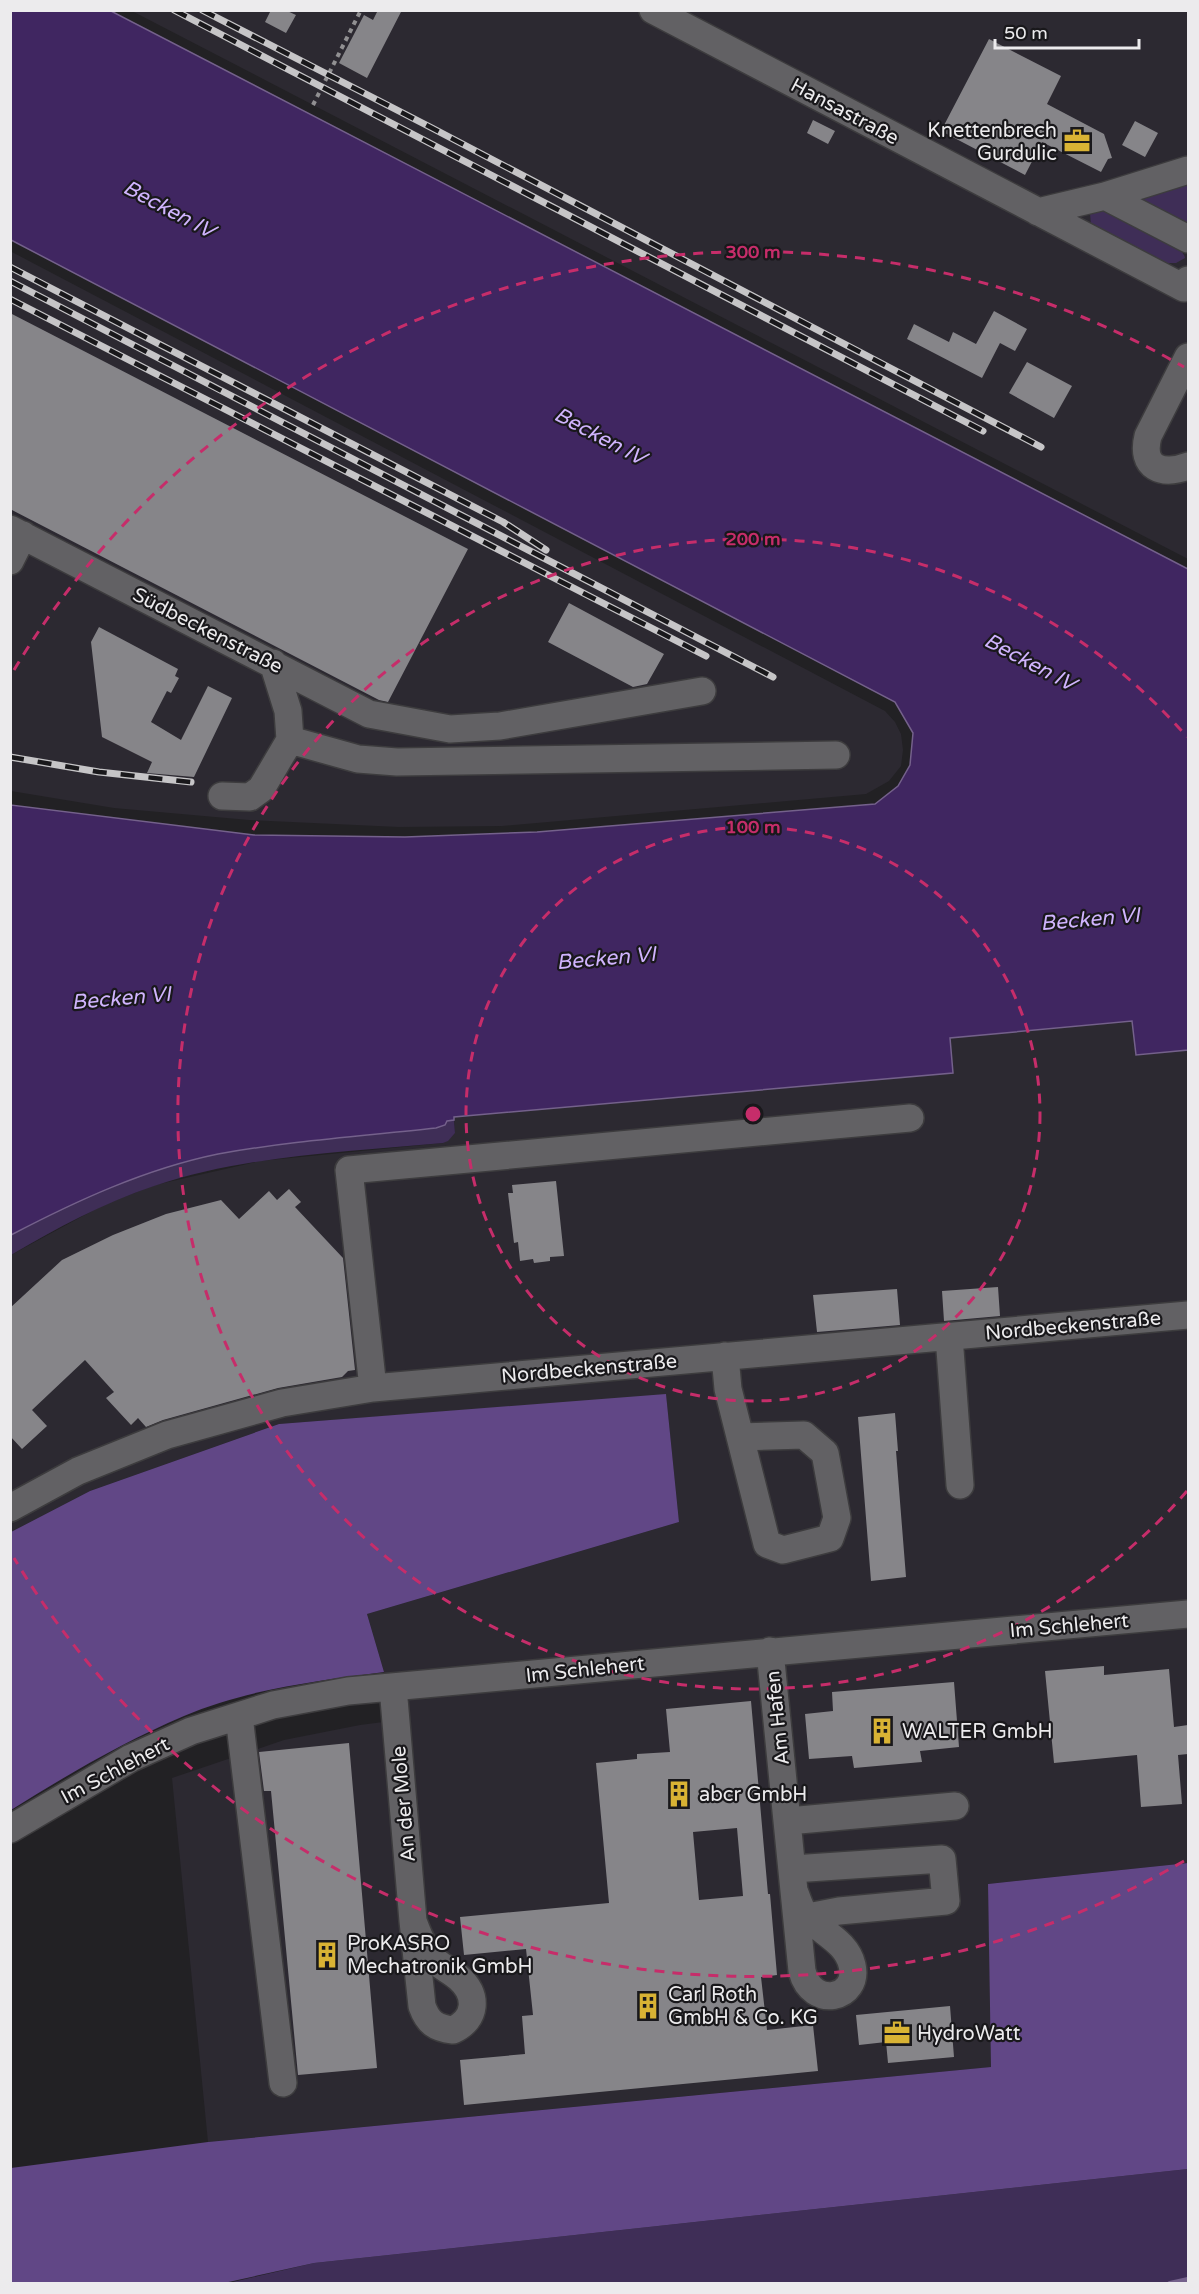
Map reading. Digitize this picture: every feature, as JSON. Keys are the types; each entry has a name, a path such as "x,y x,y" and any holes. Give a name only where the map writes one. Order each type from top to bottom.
{"street":[{"name":"Hansastraße","path":"664,13 1038,212 1187,286"},
{"path":"1038,212 1105,196 1188,170"},
{"path":"1105,196 1188,239"},
{"path":"1188,357 1148,436 1145,449 1150,463 1162,471 1177,471 1188,466"},
{"path":"10,561 17,532"},
{"name":"Südbeckenstraße","path":"17,532 369,714 450,729 500,726 702,691"},
{"path":"222,796 250,796 261,789 290,740 288,711 273,663"},
{"path":"290,740 358,759 397,762 836,755"},
{"path":"373,1388 350,1170 910,1118"},
{"name":"Nordbeckenstraße","path":"10,1508 78,1471 167,1435 282,1403 373,1388 1188,1314"},
{"path":"949,1336 960,1485"},
{"path":"726,1356 728,1389 740,1437 767,1544 783,1550 830,1538 837,1518 825,1454 804,1436 740,1437"},
{"name":"Im Schlehert","path":"10,1829 131,1758 191,1731 273,1705 348,1691 1188,1614"},
{"name":"Am Hafen","path":"770,1651 794,1881 805,1981 808,1988 816,1993 829,1995 842,1993 852,1983 852,1968 848,1954 801,1909 794,1881"},
{"name":"An der Mole","path":"393,1687 413,1921"},
{"path":"238,1716 283,2084"},
{"path":"788,1821 956,1806"},
{"path":"794,1881 942,1859 946,1901 839,1911 807,1917"}],"path":[{"path":"313,105 361,10"}],"shaded area":[{"path":"132,11 1188,11 1188,559"},
{"path":"1188,175 1188,224 1180,224 1129,195"},
{"path":"1099,208 1161,236 1173,243 1185,258 1176,263 1165,263 1091,225 1090,213"},
{"path":"10,251 885,711 895,722 901,734 903,750 901,766 889,781 866,794 502,826 399,827 249,820 114,808 11,791"},
{"path":"1133,1021 1136,1055 1188,1050 1188,1863 988,1884 992,2067 208,2142 172,1778 284,1740 391,1721 384,1672 367,1614 679,1522 666,1395 279,1424 90,1491 11,1532 11,1255 103,1205 155,1185 260,1161 443,1143 455,1133 454,1117 953,1073 950,1038"},
{"path":"454,1120 455,1133 443,1143 261,1161 224,1167 154,1186 81,1217 11,1255 11,1235 86,1198 164,1168 245,1149 436,1128 447,1121"},
{"path":"666,1394 679,1522 367,1614 384,1672 282,1687 208,1707 161,1726 117,1748 11,1810 11,1532 90,1491 279,1424"},
{"path":"1188,1863 1188,2169 314,2263 224,2283 11,2283 11,2168 208,2142 991,2067 988,1884"},
{"path":"1188,2169 1188,2283 224,2284 314,2263"}],"water":[{"path":"11,10 111,11 1188,569 1188,1050 1136,1055 1132,1021 950,1038 953,1073 454,1117 454,1120 447,1121 445,1125 436,1128 300,1142 218,1154 164,1168 112,1187 11,1235 11,805 254,835 405,837 537,832 875,804 898,786 910,765 913,733 895,702 11,240"}],"building":[{"path":"271,10 285,10 296,15 286,33 265,22"},
{"path":"378,10 402,10 367,78 339,63 364,15 373,20"},
{"path":"989,39 1061,76 1047,104 1104,134 1112,158 1108,159 1101,172 1042,142 1025,175 941,131"},
{"path":"813,120 835,131 828,144 807,133"},
{"path":"1135,121 1158,133 1145,157 1122,145"},
{"path":"994,311 1027,329 1015,351 1000,343 982,378 907,339 914,324 949,342 953,332 976,344"},
{"path":"10,313 468,549 388,702 379,700 10,509"},
{"path":"1027,362 1072,386 1054,418 1009,393"},
{"path":"569,603 664,654 647,684 633,687 548,642"},
{"path":"99,627 178,669 175,676 179,678 171,693 167,691 151,722 181,740 208,686 232,698 194,777 147,773 152,762 102,737 91,642"},
{"path":"556,1181 564,1256 550,1257 550,1261 534,1263 533,1259 520,1261 518,1242 514,1243 508,1193 513,1193 512,1185"},
{"path":"289,1189 301,1202 295,1207 343,1258 355,1370 348,1371 342,1377 278,1388 163,1420 146,1427 138,1418 131,1425 106,1398 114,1392 85,1360 32,1410 47,1426 22,1449 10,1436 10,1308 62,1260 113,1235 166,1214 221,1200 239,1219 269,1191 277,1200"},
{"path":"998,1287 1000,1316 944,1321 942,1291"},
{"path":"897,1289 900,1325 817,1332 813,1295"},
{"path":"895,1413 906,1577 871,1581 858,1417"},
{"path":"1104,1666 1104,1675 1169,1669 1174,1727 1188,1725 1188,1754 1178,1755 1182,1804 1141,1807 1137,1755 1054,1763 1045,1671"},
{"name":"WALTER GmbH","path":"954,1682 959,1747 920,1751 922,1762 854,1768 852,1756 809,1759 805,1714 833,1711 832,1692"},
{"name":"Carl Roth GmbH & Co. KG","path":"751,1701 777,1975 761,1977 767,2030 813,2025 818,2071 464,2105 460,2060 525,2054 522,2016 533,2015 526,1949 464,1955 460,1917 609,1903 596,1763 637,1759 637,1754 670,1752 666,1709","holes":["737,1828 743,1896 699,1900 693,1832"]},
{"name":"ProKASRO Mechatronik GmbH","path":"349,1743 377,2068 298,2075 271,1791 264,1791 259,1752"},
{"path":"950,2006 954,2057 888,2063 886,2042 859,2045 856,2015"}],"waterway":[{"path":"1170,2284 1188,2280"}],"railway":[{"path":"174,10 983,431"},
{"path":"202,10 1041,447"},
{"path":"10,267 503,522 546,550"},
{"path":"10,281 773,677"},
{"path":"10,299 706,656"},
{"path":"10,757 99,772 191,782"}],"place":[{"name":"Knettenbrech Gurdulic","path":"1077,141"},
{"name":"WALTER GmbH","path":"882,1731"},
{"name":"abcr GmbH","path":"679,1794"},
{"name":"ProKASRO Mechatronik GmbH","path":"327,1955"},
{"name":"Carl Roth GmbH & Co. KG","path":"648,2006"},
{"name":"HydroWatt","path":"897,2033"}],"water label":[{"name":"Becken IV","path":"169,209"},
{"name":"Becken IV","path":"600,436"},
{"name":"Becken IV","path":"1030,662"},
{"name":"Becken VI","path":"1090,919"},
{"name":"Becken VI","path":"606,958"},
{"name":"Becken VI","path":"121,998"}]}
